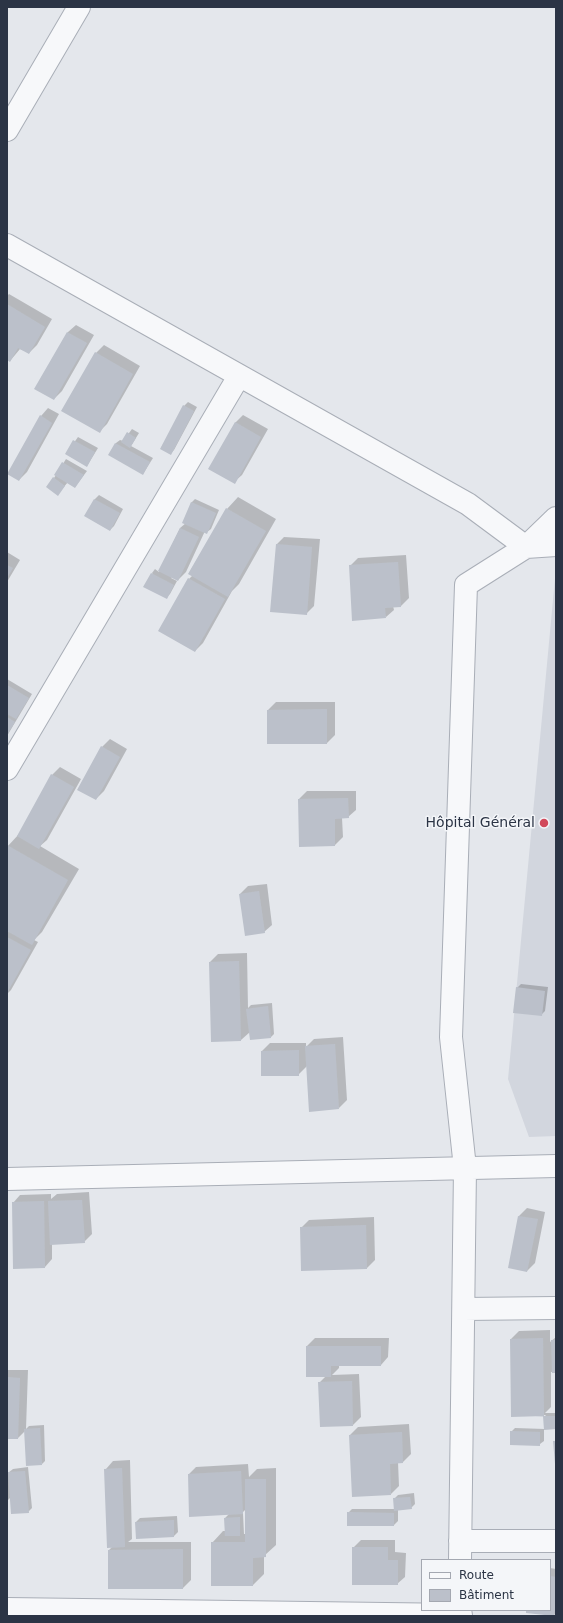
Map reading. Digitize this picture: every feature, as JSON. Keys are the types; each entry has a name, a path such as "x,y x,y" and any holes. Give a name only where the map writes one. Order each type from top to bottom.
{"street":[{"path":"7,130 79,7"},
{"path":"7,245 468,504 526,547 556,545"},
{"path":"7,769 239,376"},
{"path":"556,518 526,547 466,584 451,1037 465,1168 460,1550 556,1541"},
{"path":"7,1179 556,1166"},
{"path":"464,1309 556,1308"},
{"path":"7,1609 461,1614"}],"shaded area":[{"name":"Hôpital Général","path":"556,568 556,1136 529,1137 508,1079"}],"building":[{"path":"7,304 45,327 29,354 18,348 10,362 7,360"},
{"path":"67,332 87,343 54,400 34,389"},
{"path":"95,352 133,374 100,433 61,411"},
{"path":"183,405 194,411 171,455 160,449"},
{"path":"40,415 52,423 19,481 7,474"},
{"path":"235,422 261,437 235,484 208,469"},
{"path":"127,432 136,438 130,448 121,442"},
{"path":"73,440 95,452 87,467 65,454"},
{"path":"115,443 150,462 143,475 108,455"},
{"path":"62,462 84,475 75,488 54,475"},
{"path":"53,477 65,486 58,496 46,487"},
{"path":"94,499 120,513 110,531 84,516"},
{"path":"191,502 216,513 207,534 182,523"},
{"path":"226,508 266,531 228,597 188,574"},
{"path":"180,528 199,537 178,581 158,571"},
{"path":"276,544 312,547 307,615 270,612"},
{"path":"398,562 401,607 385,608 386,618 352,621 349,565"},
{"path":"7,565 13,568 7,578"},
{"path":"151,573 174,585 167,599 143,587"},
{"path":"188,578 225,599 195,652 158,631"},
{"path":"7,685 29,698 16,719 7,714"},
{"path":"327,709 327,744 267,744 267,710"},
{"path":"7,717 15,722 7,735"},
{"path":"101,746 120,757 96,800 77,790"},
{"path":"51,774 74,787 39,849 17,836"},
{"path":"348,798 349,818 335,819 335,846 299,847 298,799"},
{"path":"7,845 68,880 32,945 7,931"},
{"path":"259,891 265,933 245,936 239,894"},
{"path":"7,937 31,950 7,993"},
{"path":"239,961 241,1041 211,1042 209,962"},
{"path":"516,987 545,991 542,1016 513,1013"},
{"path":"268,1006 271,1038 250,1040 246,1009"},
{"path":"335,1044 339,1109 309,1112 305,1046"},
{"path":"299,1050 299,1076 261,1076 261,1051"},
{"path":"82,1200 85,1243 50,1245 48,1201"},
{"path":"44,1201 45,1268 13,1269 12,1202"},
{"path":"518,1216 538,1219 527,1272 508,1268"},
{"path":"366,1225 367,1269 301,1271 300,1227"},
{"path":"543,1338 544,1416 511,1417 510,1339"},
{"path":"551,1340 556,1340 556,1373 552,1373"},
{"path":"306,1346 381,1346 381,1366 331,1366 331,1377 306,1377"},
{"path":"7,1377 20,1378 18,1439 7,1439"},
{"path":"352,1381 353,1426 320,1427 318,1382"},
{"path":"543,1416 556,1416 556,1429 544,1430"},
{"path":"40,1428 42,1465 26,1466 24,1429"},
{"path":"510,1431 540,1432 540,1446 510,1445"},
{"path":"402,1432 403,1463 390,1464 391,1495 352,1497 349,1435"},
{"path":"553,1441 556,1441 556,1464 555,1464"},
{"path":"122,1468 125,1547 107,1548 104,1469"},
{"path":"25,1471 29,1513 11,1514 8,1472"},
{"path":"241,1471 243,1514 189,1517 188,1474"},
{"path":"245,1479 266,1479 266,1557 253,1558 253,1586 211,1586 211,1542 245,1542"},
{"path":"410,1497 412,1509 394,1511 393,1498"},
{"path":"347,1512 394,1513 394,1526 347,1526"},
{"path":"240,1517 240,1536 225,1536 224,1518"},
{"path":"174,1520 174,1537 136,1539 135,1522"},
{"path":"352,1547 388,1547 388,1560 398,1560 398,1585 352,1585"},
{"path":"183,1549 183,1589 108,1589 108,1550"},
{"path":"551,1576 556,1577 556,1602 554,1616 526,1613 526,1611 551,1611"}],"place":[{"name":"Hôpital Général","path":"544,823"}]}
